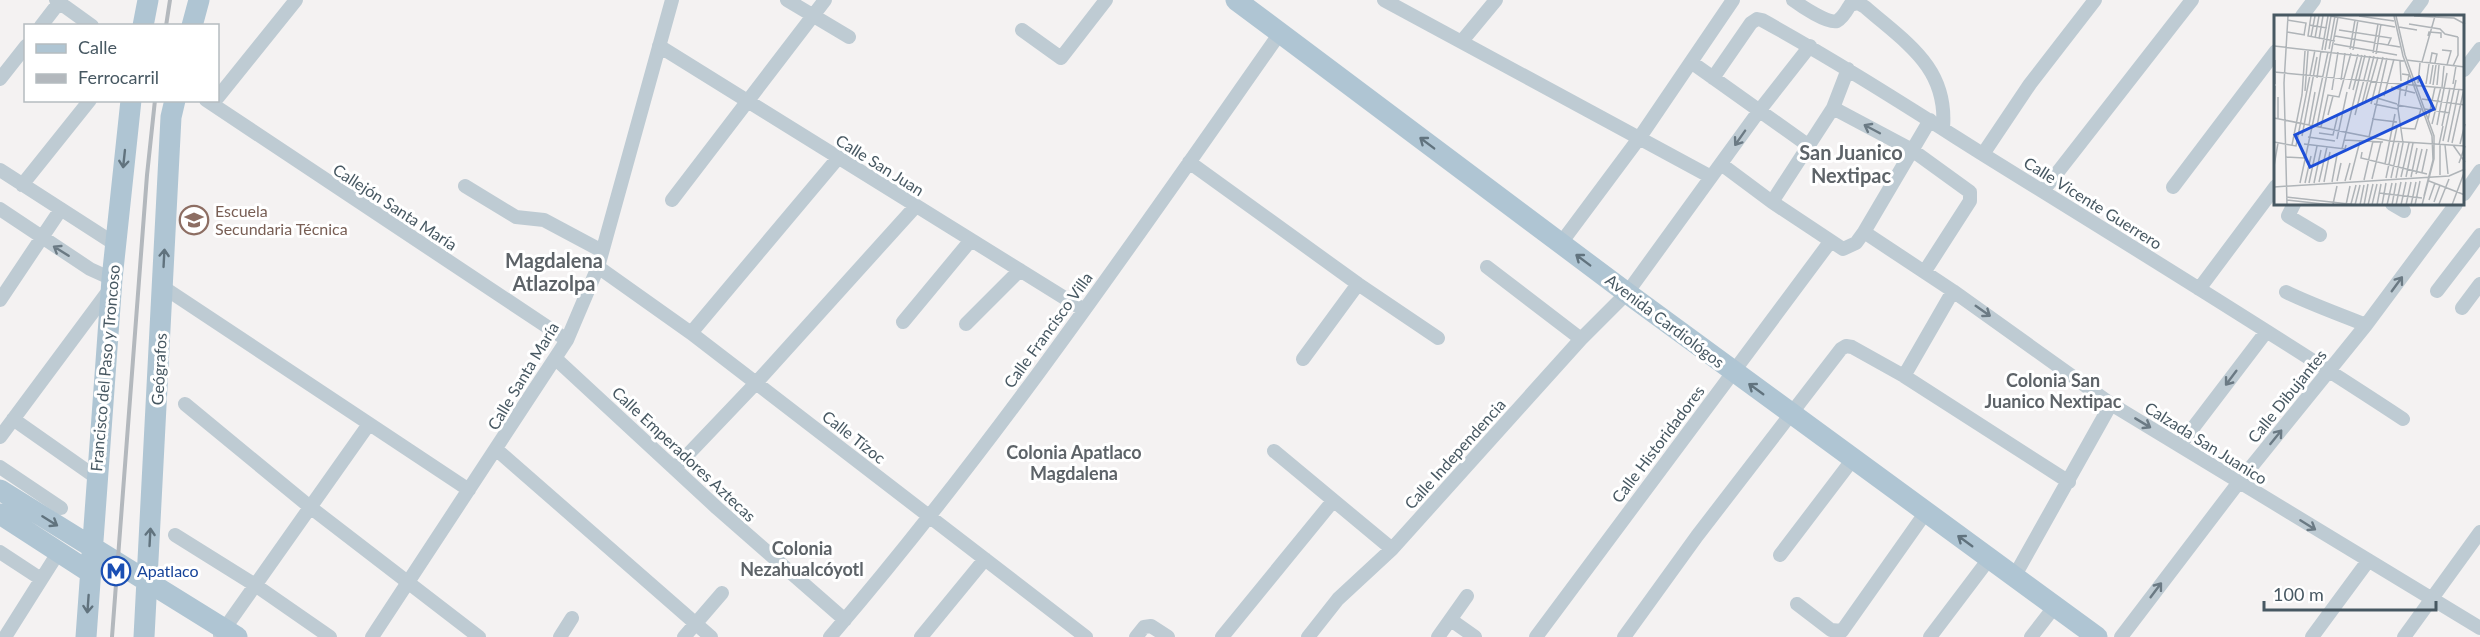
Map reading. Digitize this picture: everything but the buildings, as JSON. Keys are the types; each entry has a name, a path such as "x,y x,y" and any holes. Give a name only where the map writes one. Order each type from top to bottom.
{"main road":[{"path":"143,24 148,0"},
{"path":"193,24 199,0"},
{"name":"Avenida Cardiológos","path":"1236,0 1627,293 2097,637"},
{"name":"Francisco del Paso y Troncoso","path":"86,637 115,244 131,102"},
{"name":"Geógrafos","path":"144,637 171,117 175,102"},
{"path":"0,490 237,637"},
{"path":"0,514 91,573"}],"street":[{"path":"219,92 296,0"},
{"name":"Calle Santa María","path":"372,637 497,450 567,340 598,267 672,0"},
{"path":"787,0 849,38"},
{"path":"672,200 825,0"},
{"path":"1022,30 1061,58 1106,0"},
{"path":"1384,0 1711,177"},
{"path":"1462,41 1496,0"},
{"path":"1561,243 1640,137 1733,0"},
{"path":"1793,0 1827,20 1835,22 1841,19 1850,5 1858,3 1865,6 1926,60 1933,72 1942,99 1943,128"},
{"path":"1983,154 2031,84 2095,0"},
{"path":"2043,191 2192,0"},
{"path":"2303,15 2314,0"},
{"path":"2411,15 2422,0"},
{"path":"42,24 59,1 89,24"},
{"name":"Calle Vicente Guerrero","path":"1713,78 1752,23 1757,19 1762,21 1848,69 2329,370 2403,419"},
{"name":"Calle Francisco Villa","path":"830,637 930,516 1083,310 1280,33"},
{"name":"Calle San Juan","path":"659,46 1083,310"},
{"name":"Calle Independencia","path":"1308,637 1338,599 1392,549 1581,339 1627,293 1759,111 1810,46"},
{"path":"0,78 24,48"},
{"path":"2465,68 2480,49"},
{"path":"2174,187 2274,54"},
{"path":"1691,62 1809,146"},
{"path":"1772,202 1833,108 1848,69"},
{"path":"22,185 88,102"},
{"name":"Callejón Santa María","path":"215,102 567,340"},
{"path":"1833,108 1912,150 1970,192 1970,201 1925,271"},
{"path":"1721,164 1772,202 1844,249 1860,237 1930,120"},
{"path":"691,333 838,158"},
{"path":"1189,162 1358,284 1438,338"},
{"path":"0,170 115,244"},
{"path":"2465,191 2480,171"},
{"path":"465,186 516,217 526,220 544,220 602,251"},
{"path":"2199,289 2274,189"},
{"path":"2294,206 2288,216 2320,235"},
{"name":"Calle Dibujantes","path":"2121,637 2239,482 2366,325 2455,206"},
{"path":"675,468 756,383 915,207"},
{"path":"0,209 42,239 112,283 0,437"},
{"path":"0,300 61,209"},
{"path":"2437,291 2480,235"},
{"name":"Calzada San Juanico","path":"1860,237 1925,271 2111,404 2480,628"},
{"path":"903,322 971,240"},
{"name":"Calle Historidadores","path":"1536,637 1830,242"},
{"name":"Calle Tízoc","path":"598,267 691,333 930,516 985,559 1069,632 1086,637"},
{"path":"1487,267 1581,339"},
{"path":"966,324 1020,270"},
{"path":"1303,359 1358,284"},
{"path":"2462,308 2480,284"},
{"path":"163,287 469,490"},
{"path":"1904,376 1953,291"},
{"path":"2286,292 2320,309 2335,312 2366,325"},
{"path":"2180,445 2266,332"},
{"path":"1624,637 1696,536 1841,349 1846,346 1852,347 1904,376 2069,482"},
{"name":"Calle Emperadores Aztecas","path":"556,359 844,620"},
{"path":"185,404 310,507 479,637"},
{"path":"2014,578 2111,404"},
{"path":"13,419 97,478"},
{"path":"219,637 369,424"},
{"path":"497,450 711,637"},
{"path":"1274,451 1392,549"},
{"path":"1780,555 1853,459"},
{"path":"0,467 61,508"},
{"path":"1222,637 1334,501"},
{"path":"1797,604 1831,630 1842,631 1926,512"},
{"path":"2404,637 2480,531"},
{"path":"175,535 255,585 330,637"},
{"path":"0,552 41,579"},
{"path":"5,637 58,553"},
{"path":"921,637 985,559"},
{"path":"1930,637 1989,559"},
{"path":"2312,637 2368,561"},
{"path":"684,637 723,593"},
{"path":"1438,637 1467,596"},
{"path":"2031,637 2055,606"},
{"path":"560,637 572,618"},
{"path":"1451,620 1475,637"},
{"path":"1140,632 1152,626 1168,637"}],"railway":[{"path":"166,24 170,0"},
{"path":"112,637 147,175 155,102"}],"place":[{"name":"Escuela Secundaria Técnica","path":"194,220"},
{"name":"Apatlaco","path":"116,571"}],"district":[{"name":"San Juanico Nextipac","path":"1851,164"},
{"name":"Magdalena Atlazolpa","path":"554,272"},
{"name":"Colonia San Juanico Nextipac","path":"2053,391"},
{"name":"Colonia Apatlaco Magdalena","path":"1074,463"},
{"name":"Colonia Nezahualcóyotl","path":"802,559"}]}
